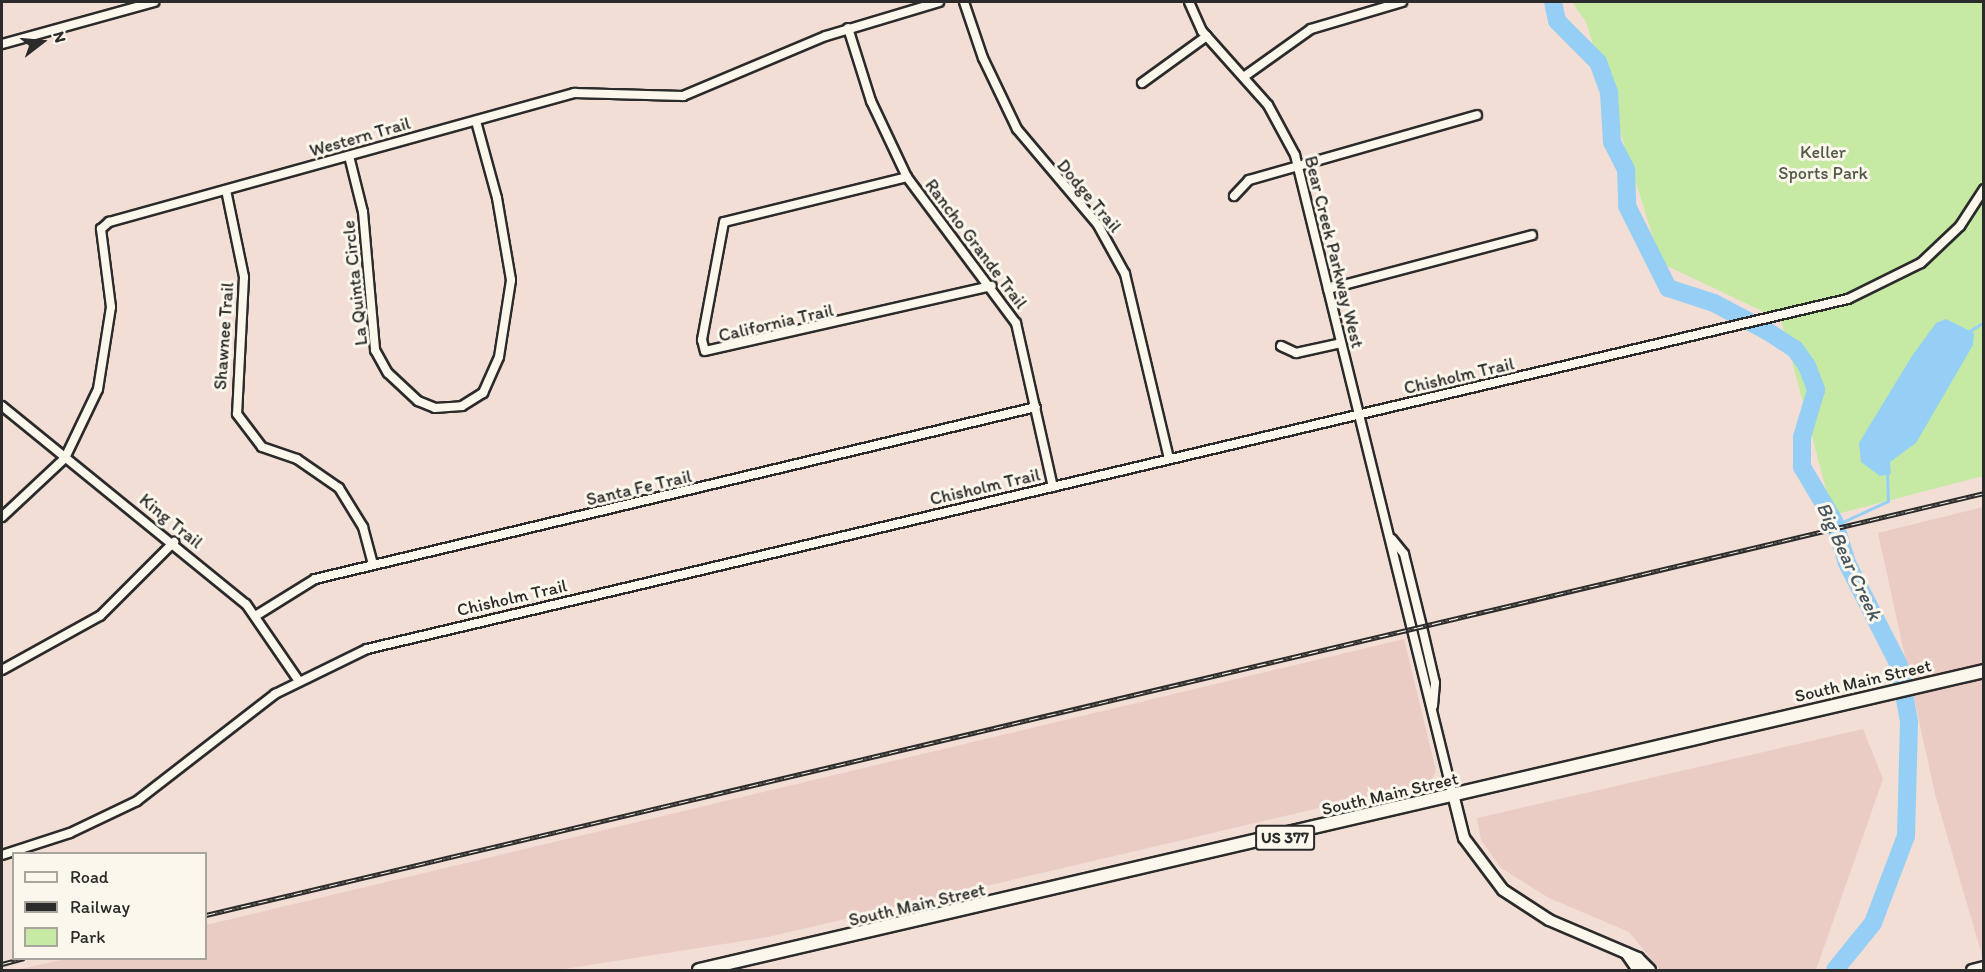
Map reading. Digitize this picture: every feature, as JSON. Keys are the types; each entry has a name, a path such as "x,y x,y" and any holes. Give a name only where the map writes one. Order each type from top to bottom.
{"main road":[{"name":"South Main Street","path":"699,970 1454,798 1983,671"},
{"path":"1454,798 1464,838 1503,890 1550,920 1626,953 1650,970"},
{"path":"1626,953 1638,970"},
{"path":"1972,970 1983,967"}],"street":[{"path":"2,44 154,2"},
{"name":"Western Trail","path":"2,517 65,458 84,428 109,344 111,279 101,229 226,190 583,92 683,96 848,28 939,2"},
{"name":"Dodge Trail","path":"964,2 983,58 1017,129 1098,225 1125,274 1169,458"},
{"name":"Bear Creek Parkway West","path":"1189,2 1207,36 1245,76 1268,105 1299,166 1358,414 1392,538 1390,557 1422,685 1432,707 1454,798"},
{"path":"1245,76 1311,29 1402,2"},
{"name":"Rancho Grande Trail","path":"848,28 871,101 908,177 992,286 1016,322 1053,487"},
{"path":"1142,83 1207,36"},
{"path":"1234,196 1241,183 1477,115"},
{"name":"La Quinta Circle","path":"349,156 371,271 375,350 388,373 417,401 435,408 462,406 483,393 492,375 507,320 511,280 497,198 476,122"},
{"name":"California Trail","path":"908,177 724,222 702,340 705,351 992,286"},
{"name":"Chisholm Trail","path":"2,855 70,833 137,801 299,681 386,644 1848,299 1895,280 1943,243 1983,189"},
{"name":"Shawnee Trail","path":"226,190 244,277 237,414 262,447 297,459 339,488 363,527 373,566"},
{"path":"1328,289 1532,235"},
{"path":"1281,346 1296,353 1341,343"},
{"name":"King Trail","path":"2,406 174,542 257,615 299,681"},
{"name":"Santa Fe Trail","path":"257,615 315,579 1036,407"},
{"name":"Bear Creek Parkway West","path":"1392,538 1404,554 1422,627 1435,683 1432,707"},
{"path":"2,670 100,616 174,542"}],"shaded area":[{"path":"1983,507 1983,959 1935,794 1878,533"},
{"path":"1404,639 1436,771 1430,782 768,937 558,970 15,970 61,960 207,960 207,925"},
{"path":"1863,729 1883,779 1816,970 1660,970 1629,932 1549,898 1501,868 1481,840 1477,818"}],"green space":[{"name":"Keller Sports Park","path":"1572,2 1983,2 1983,476 1833,515 1781,320 1661,263 1586,22"}],"water":[{"path":"1946,319 1974,333 1973,345 1916,443 1890,462 1891,474 1880,476 1861,462 1859,443 1912,356 1936,323"}],"waterway":[{"name":"Big Bear Creek","path":"1553,2 1557,21 1598,62 1609,93 1612,142 1626,169 1627,206 1668,288 1714,303 1767,331 1795,349 1807,366 1816,390 1802,437 1802,467 1834,521 1847,563 1899,665 1909,722 1906,836 1873,923 1835,970"},
{"path":"1984,275 1984,291"},
{"path":"1968,332 1984,322"},
{"path":"1836,525 1888,501 1887,473"}],"railway":[{"path":"207,915 1984,493"},
{"path":"2,964 17,960"}]}
